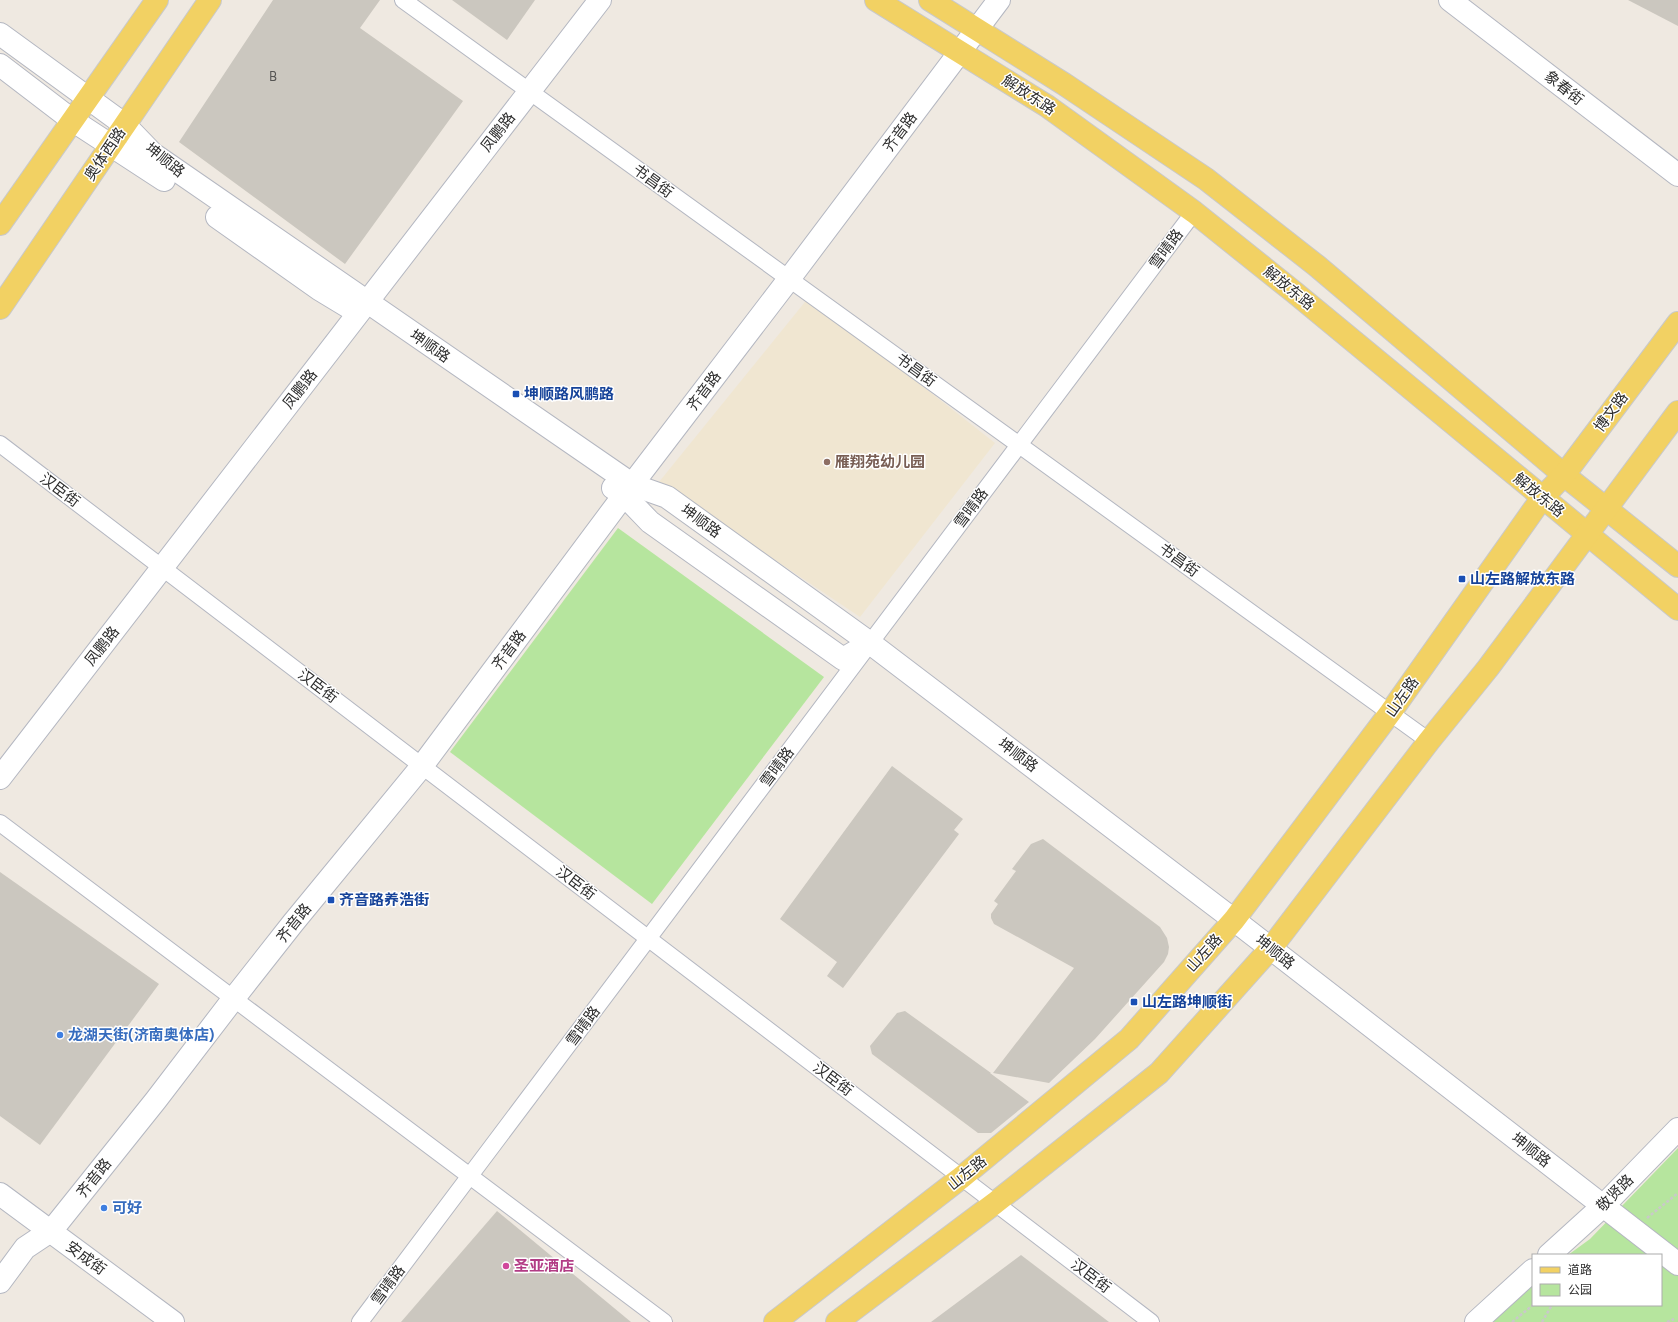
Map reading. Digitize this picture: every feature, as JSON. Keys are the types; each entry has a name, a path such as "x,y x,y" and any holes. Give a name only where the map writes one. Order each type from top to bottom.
{"main road":[{"path":"0,224 157,0"},
{"name":"奥体西路","path":"0,308 210,0"},
{"name":"解放东路","path":"876,0 961,51 1047,106 1194,212 1294,292 1678,609"},
{"name":"解放东路","path":"930,0 1064,84 1206,179 1318,266 1564,475 1678,566"},
{"name":"博文路","path":"1542,498 1564,475 1678,323"},
{"path":"837,1322 995,1203 1159,1073 1271,948 1429,741 1488,668 1678,412"},
{"name":"山左路","path":"775,1322 962,1177 1128,1039 1234,920 1390,713 1542,498"}],"street":[{"name":"书昌街","path":"403,0 1429,741"},
{"name":"凤鹏路","path":"0,778 600,0"},
{"name":"齐音路","path":"0,1282 25,1248 50,1232 156,1100 234,998 422,766 628,490 999,0"},
{"name":"象春街","path":"1450,0 1678,175"},
{"name":"坤顺路","path":"0,34 125,125 153,154 363,307 628,490 650,522 843,659 870,643"},
{"name":"坤顺路","path":"0,65 72,120 112,144 319,289 363,307"},
{"name":"雪晴路","path":"360,1322 1194,212"},
{"name":"汉臣街","path":"0,444 1151,1322"},
{"name":"坤顺路","path":"628,490 667,497 870,643 1271,948 1678,1264"},
{"path":"0,823 664,1322"},
{"name":"敬贤路","path":"1550,1254 1603,1206 1678,1129"},
{"name":"安成街","path":"0,1194 173,1322"},
{"path":"1476,1322 1532,1271"}],"path":[{"path":"1653,1223 1647,1218 1678,1193"},
{"path":"1512,1322 1532,1306"},
{"path":"1542,1322 1551,1306"},
{"path":"1667,1322 1674,1319"}],"shaded area":[{"name":"雁翔苑幼儿园","path":"809,297 995,443 860,617 659,482"}],"green space":[{"path":"618,528 824,677 652,904 450,752"},
{"path":"1678,1148 1678,1322 1480,1322 1532,1283 1532,1306 1662,1306 1662,1254 1569,1254 1590,1239"}],"building":[{"path":"273,0 380,0 360,28 463,101 345,264 179,142"},
{"path":"452,0 535,0 507,40"},
{"path":"1628,0 1678,0 1678,26"},
{"path":"892,766 963,819 954,830 959,834 843,988 827,976 837,962 780,919"},
{"path":"1043,839 1160,927 1167,938 1169,947 1168,954 1164,962 1095,1039 1049,1083 993,1073 1074,968 994,924 991,918 991,914 998,904 994,901 1016,871 1012,869 1031,844"},
{"name":"龙湖天街(济南奥体店)","path":"0,872 159,984 40,1145 0,1116"},
{"path":"905,1011 1029,1102 991,1133 978,1133 872,1054 870,1046 897,1013"},
{"name":"圣亚酒店","path":"497,1211 631,1322 401,1322"},
{"path":"1021,1255 1109,1322 931,1322"}],"place":[{"name":"坤顺路风鹏路","path":"516,394"},
{"name":"雁翔苑幼儿园","path":"827,462"},
{"name":"山左路解放东路","path":"1462,579"},
{"name":"齐音路养浩街","path":"331,900"},
{"name":"山左路坤顺街","path":"1134,1002"},
{"name":"龙湖天街(济南奥体店)","path":"60,1035"},
{"name":"可好","path":"104,1208"},
{"name":"圣亚酒店","path":"506,1266"}]}
